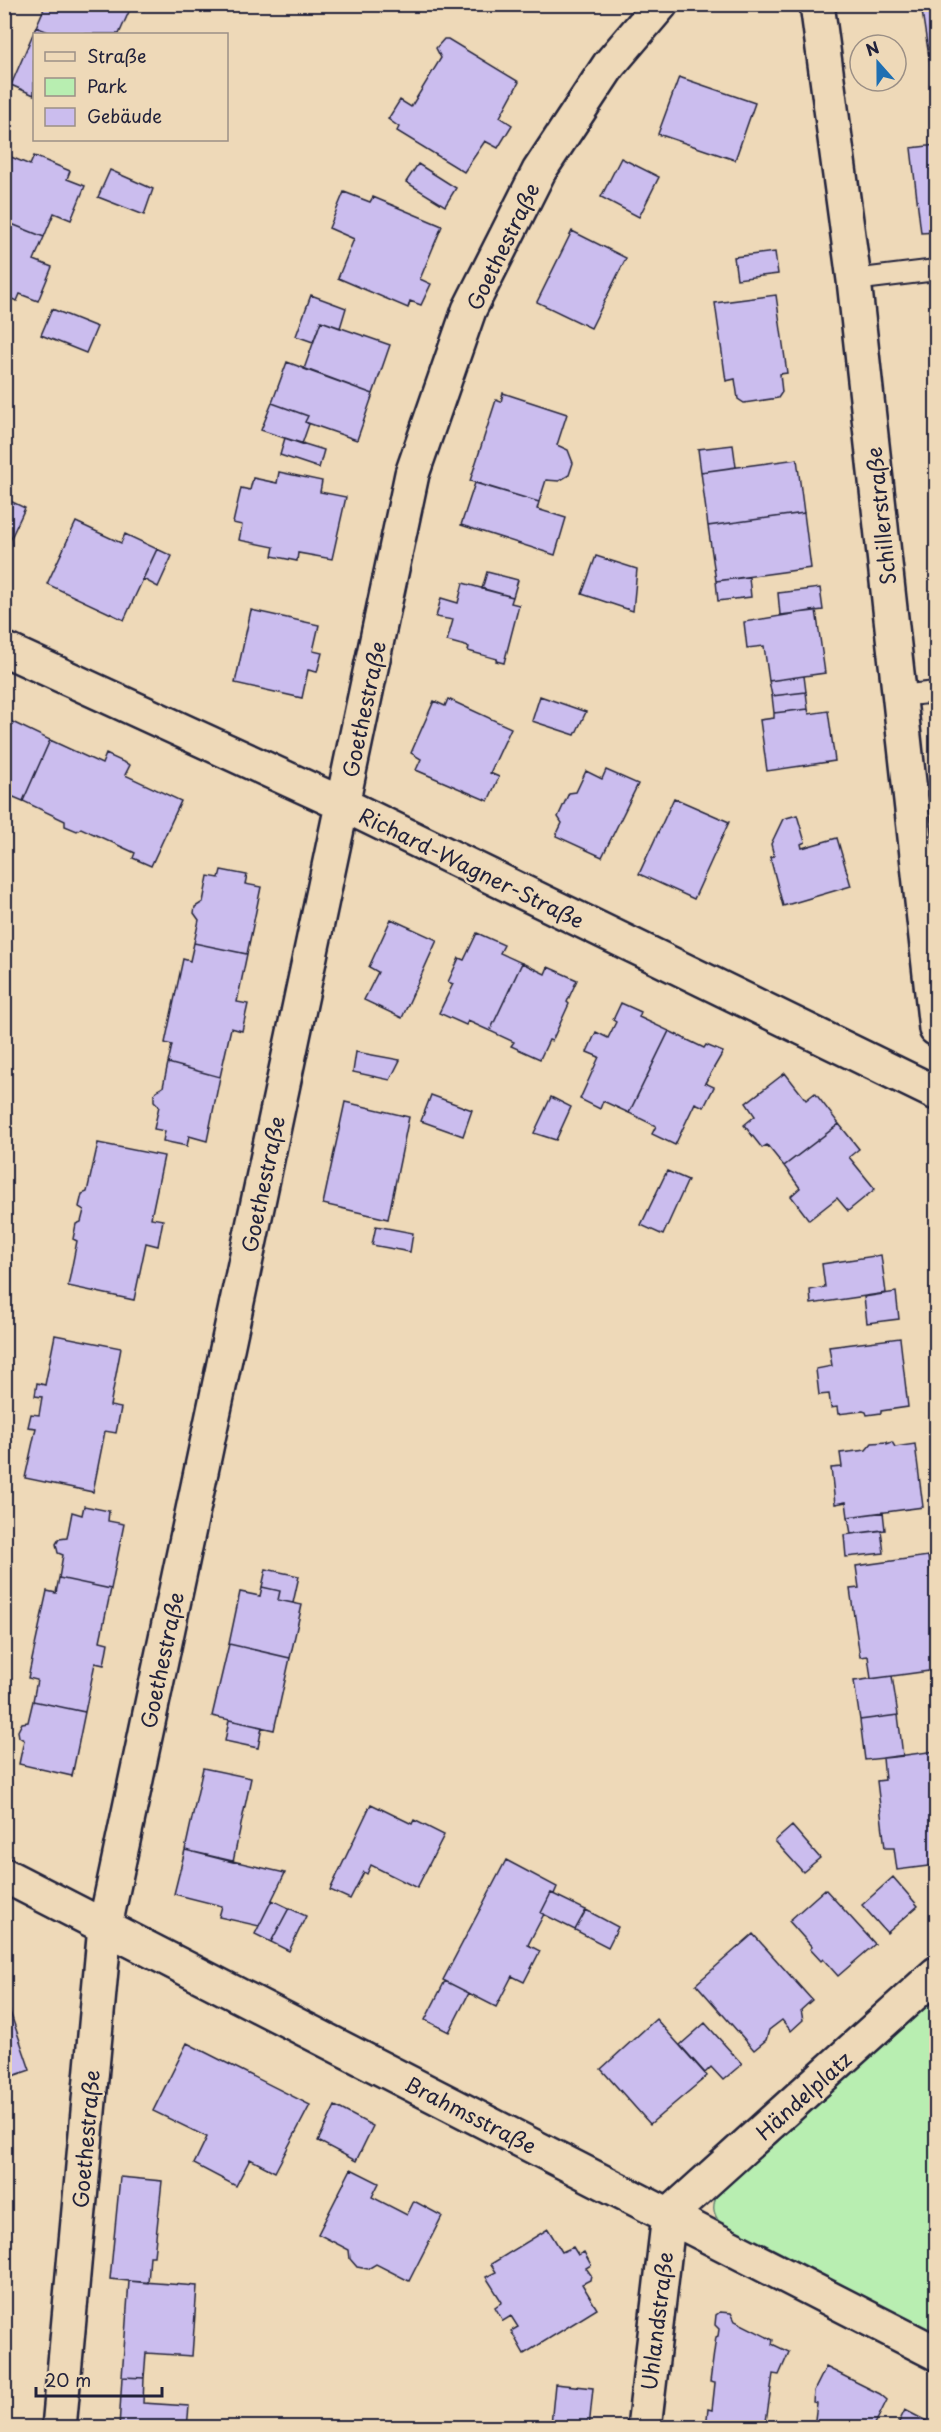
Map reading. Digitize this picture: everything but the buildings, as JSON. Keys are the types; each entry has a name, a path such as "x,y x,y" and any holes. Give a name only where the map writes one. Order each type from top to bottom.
{"street":[{"name":"Goethestraße","path":"58,2427 105,1926 412,474 469,310 539,171 609,65 661,4"},
{"name":"Schillerstraße","path":"817,4 854,280 936,1029"},
{"name":"Richard-Wagner-Straße","path":"4,649 342,804 936,1093"},
{"name":"Brahmsstraße","path":"4,1875 936,2353"},
{"name":"Händelplatz","path":"669,2215 936,1974"},
{"name":"Uhlandstraße","path":"644,2427 669,2215"}],"lane":[{"path":"854,280 936,270"},
{"path":"900,696 936,692"}],"green space":[{"path":"936,1995 936,2333 722,2226 716,2217 714,2208 719,2189"}]}
